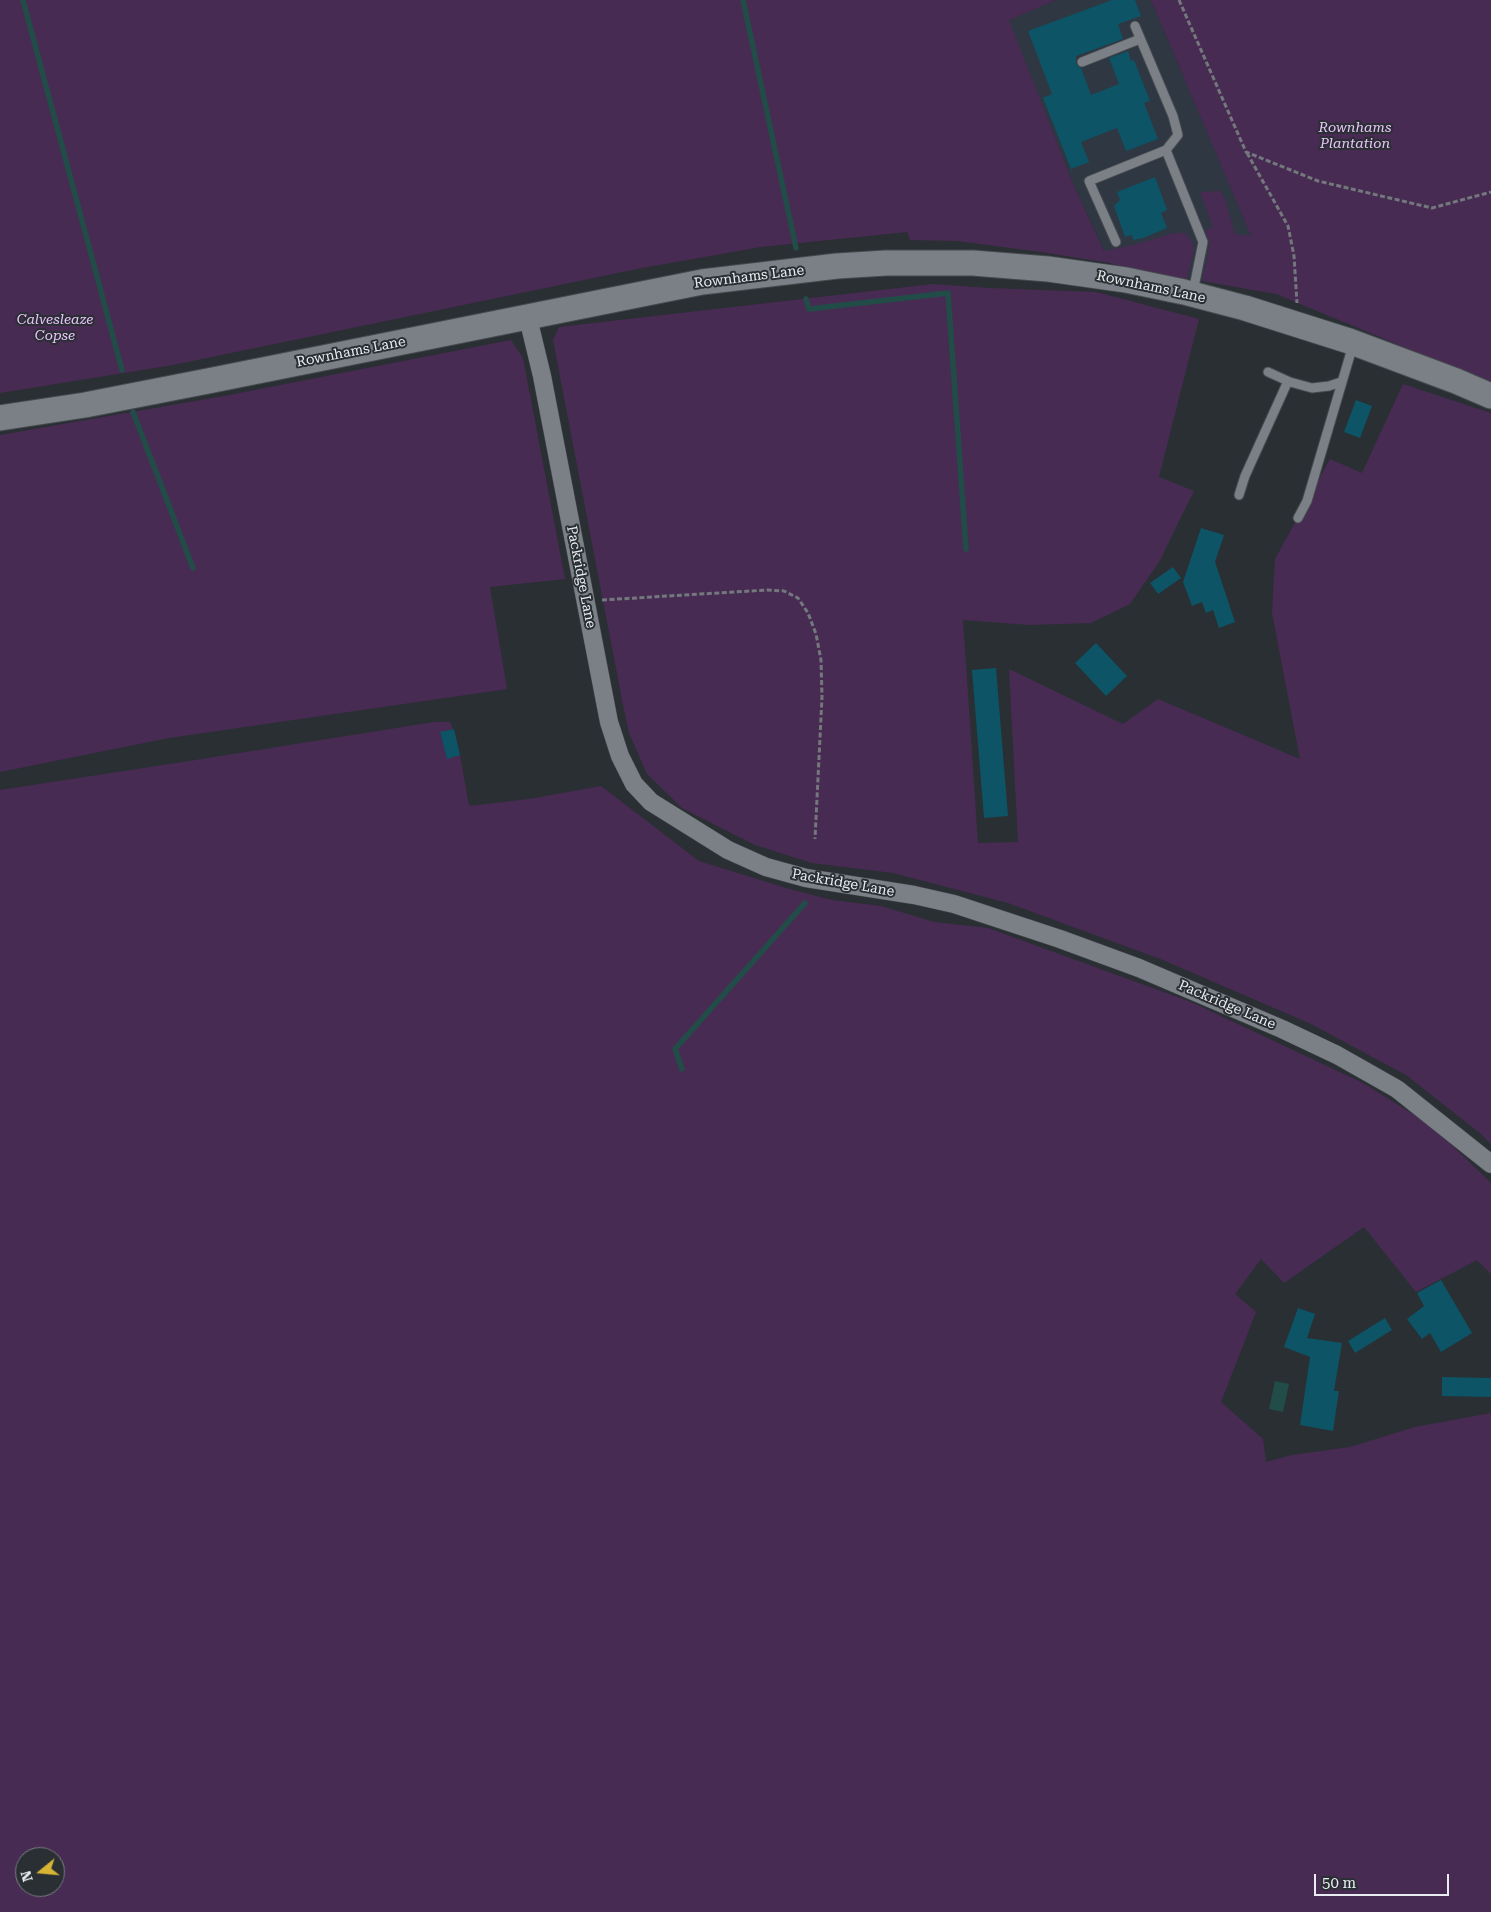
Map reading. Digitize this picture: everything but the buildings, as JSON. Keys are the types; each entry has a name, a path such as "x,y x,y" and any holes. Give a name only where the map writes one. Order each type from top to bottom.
{"street":[{"name":"Rownhams Lane","path":"0,418 118,399 702,282 818,268 886,263 973,263 1048,269 1126,280 1192,294 1354,342 1491,396"},
{"name":"Packridge Lane","path":"528,318 542,376 608,722 620,756 634,784 651,802 728,850 766,867 806,878 914,895 954,904 1060,939 1139,968 1274,1025 1337,1055 1397,1089 1491,1164"}],"lane":[{"path":"1116,242 1089,181 1166,150 1178,135 1173,116 1135,26"},
{"path":"1082,62 1140,39"},
{"path":"1166,150 1203,242 1192,294"},
{"path":"1298,518 1307,501 1354,342"},
{"path":"1268,372 1288,381 1312,388 1341,382"},
{"path":"1239,495 1288,381"}],"path":[{"path":"1179,0 1246,152 1288,226 1294,256 1297,304"},
{"path":"1246,152 1318,180 1432,208 1491,192"},
{"path":"586,603 603,600 758,590 784,591 798,598 808,613 816,634 821,660 821,723 815,839"}],"shaded area":[{"path":"1056,0 1151,0 1276,294 1122,267 1110,263 1072,181 1008,20"},
{"path":"1275,1381 1289,1384 1283,1412 1269,1409"}],"green space":[{"name":"Calvesleaze Copse","path":"0,0 1056,0 1009,20 1072,181 1104,251 1174,233 1185,233 1192,241 1194,250 1187,279 1110,263 1041,252 957,241 910,240 907,232 761,247 642,268 173,365 0,393"},
{"name":"Rownhams Plantation","path":"1151,0 1491,0 1491,383 1276,294 1202,281 1210,242 1205,231 1213,227 1200,192 1220,191 1225,199 1235,234 1251,236"},
{"path":"933,284 1096,292 1199,319 1159,477 1194,491 1159,562 1130,604 1091,623 1029,625 963,620 978,843 1018,842 1009,669 1123,724 1158,699 1300,759 1272,613 1275,559 1330,459 1362,473 1403,384 1491,413 1491,1144 1406,1075 1311,1024 1163,960 1008,903 893,873 812,863 755,845 682,808 647,774 629,733 623,705 553,340 559,327"},
{"path":"511,340 523,358 565,579 490,587 507,689 169,738 0,772 0,435 224,396"},
{"path":"434,722 450,722 453,729 440,733 447,758 460,755 469,806 529,799 601,786 699,861 832,900 881,906 934,922 988,928 1191,1002 1363,1083 1432,1126 1491,1183 1491,1274 1477,1260 1416,1292 1364,1227 1284,1283 1261,1259 1235,1294 1256,1312 1221,1402 1263,1439 1266,1462 1292,1455 1350,1447 1415,1427 1491,1413 1491,1912 0,1912 0,790"}],"waterway":[{"path":"23,0 122,370"},
{"path":"743,0 796,248"},
{"path":"806,299 809,309 948,293 966,549"},
{"path":"133,412 193,568"},
{"path":"682,1069 675,1049 805,903"}]}
